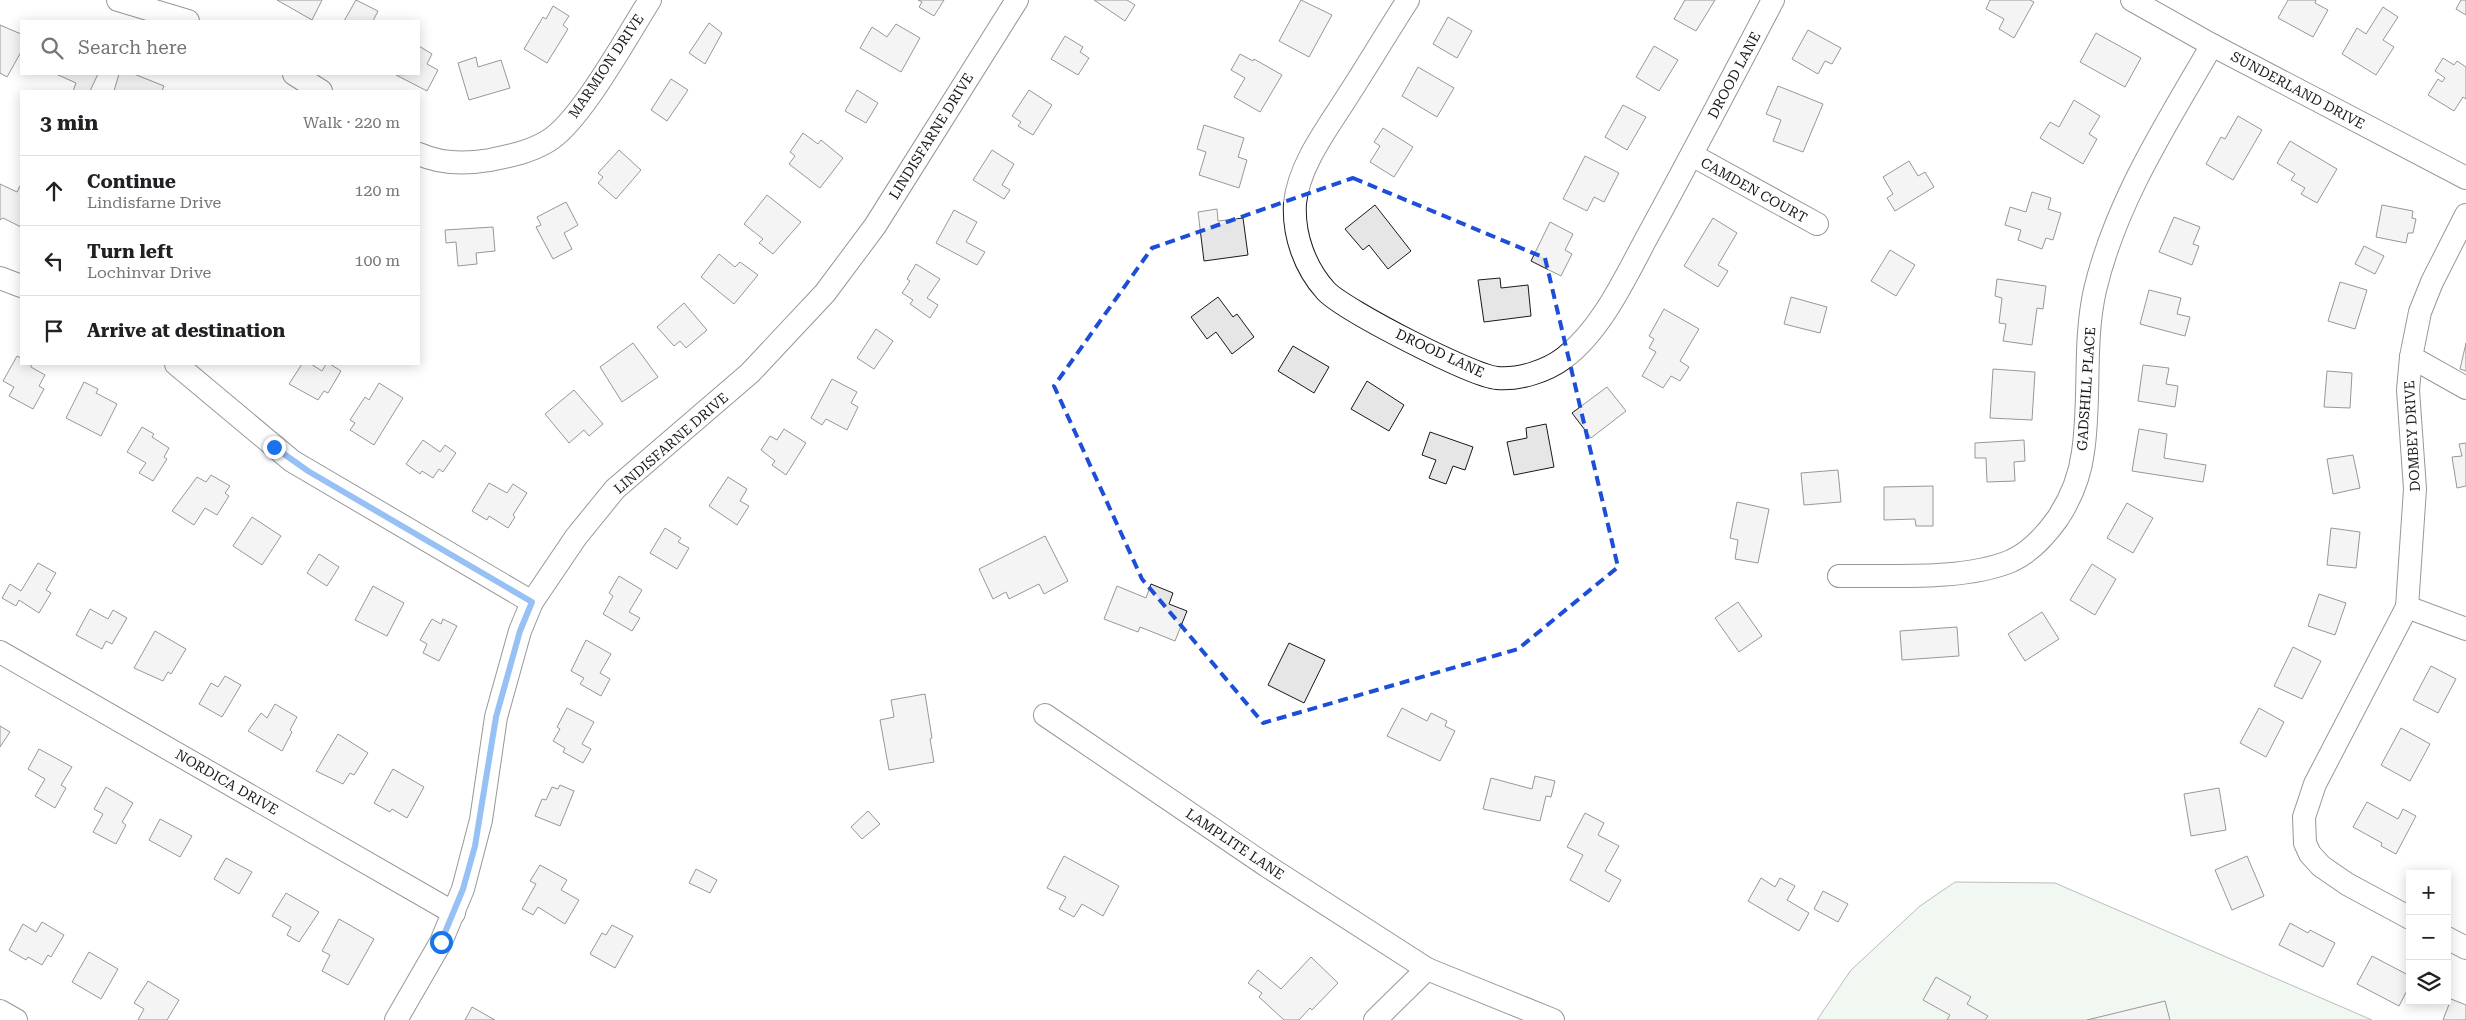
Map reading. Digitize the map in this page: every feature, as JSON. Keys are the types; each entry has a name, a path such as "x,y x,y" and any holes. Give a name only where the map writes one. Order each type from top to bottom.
{"street":[{"path":"118,0 185,20"},
{"name":"MARMION DRIVE","path":"420,154 456,162 482,161 525,152 548,141 563,129 582,106 650,0"},
{"name":"LINDISFARNE DRIVE","path":"396,1020 441,942 454,913 475,846 496,717 520,631 532,602 576,538 615,489 750,374 826,293 875,226 1017,0"},
{"name":"DROOD LANE","path":"1408,0 1324,133 1308,165 1296,202 1296,232 1309,266 1327,292 1350,309 1478,373 1497,378 1530,374 1564,358 1607,310 1692,155 1773,0"},
{"name":"SUNDERLAND DRIVE","path":"2132,0 2212,45 2466,178"},
{"name":"GADSHILL PLACE","path":"1838,576 1938,574 1996,566 2024,553 2050,529 2071,494 2084,451 2091,319 2095,290 2106,256 2129,193 2212,45"},
{"path":"296,75 319,90"},
{"name":"CAMDEN COURT","path":"1692,155 1816,224"},
{"name":"DOMBEY DRIVE","path":"2406,916 2329,872 2310,854 2303,832 2304,817 2315,784 2407,607 2415,489 2408,399 2411,357 2420,312 2432,282 2466,215"},
{"path":"0,278 20,286"},
{"path":"2411,357 2466,388"},
{"path":"177,365 292,461 532,602"},
{"path":"2407,607 2466,629"},
{"name":"NORDICA DRIVE","path":"0,652 454,913"},
{"name":"LAMPLITE LANE","path":"1045,715 1267,866 1426,969 1553,1020"},
{"path":"2451,940 2466,948"},
{"path":"1375,1020 1426,969"},
{"path":"0,1011 16,1020"}],"highlighted area":[{"path":"1353,178 1545,258 1618,567 1518,649 1263,723 1142,579 1054,386 1152,248"}],"green space":[{"path":"1955,882 2055,883 2372,1020 1817,1020 1851,970 1920,906"}],"building":[{"path":"277,0 322,0 312,20"},
{"path":"356,0 378,11 374,20 345,20"},
{"path":"918,0 944,0 934,16 919,7 922,2"},
{"path":"1094,0 1127,0 1135,5 1125,21"},
{"path":"1301,0 1332,15 1309,57 1279,41"},
{"path":"1685,0 1715,0 1696,31 1674,19"},
{"path":"1990,0 2030,0 2034,2 2014,38 1999,29 2004,19 1986,9"},
{"path":"2288,0 2316,0 2315,3 2328,10 2313,37 2278,18"},
{"path":"2461,0 2466,0 2466,15 2456,9"},
{"path":"553,6 569,16 563,25 568,29 547,63 524,49 543,17 546,19"},
{"path":"2383,7 2398,17 2383,40 2394,47 2376,75 2342,54 2357,28 2366,34"},
{"path":"1448,17 1472,31 1457,58 1433,44"},
{"path":"709,23 722,33 705,64 689,53"},
{"path":"896,24 920,38 901,72 860,48 872,27 887,37"},
{"path":"0,25 20,34 20,54 7,77 0,73"},
{"path":"1808,30 1841,48 1832,64 1825,61 1818,74 1792,59"},
{"path":"2096,33 2141,58 2125,87 2080,62"},
{"path":"1065,36 1083,47 1080,52 1089,58 1078,75 1051,59"},
{"path":"1654,46 1678,60 1659,91 1636,77"},
{"path":"420,47 432,54 427,64 438,70 427,91 396,75 420,75"},
{"path":"1240,54 1253,61 1254,59 1282,75 1260,112 1234,97 1245,78 1231,70"},
{"path":"476,57 478,67 501,60 510,88 469,100 458,63"},
{"path":"2443,58 2454,65 2457,61 2466,67 2466,99 2463,97 2454,111 2428,95 2438,79 2442,82 2445,78 2435,71"},
{"path":"1418,67 1454,88 1437,117 1402,96"},
{"path":"58,75 98,75 90,90 73,90 76,83"},
{"path":"119,75 136,75 164,86 162,90 114,90"},
{"path":"671,79 688,90 667,121 651,110"},
{"path":"1778,86 1823,104 1803,152 1773,141 1781,120 1766,114"},
{"path":"857,90 878,103 866,123 845,111"},
{"path":"1029,90 1052,105 1033,135 1018,126 1021,122 1012,116"},
{"path":"2074,100 2100,116 2089,134 2097,139 2083,164 2040,138 2050,122 2059,127"},
{"path":"1623,105 1646,117 1627,150 1605,137"},
{"path":"2238,116 2262,130 2233,180 2206,164 2221,137 2225,139"},
{"path":"1204,125 1244,138 1238,157 1247,160 1239,188 1199,175 1206,152 1197,149"},
{"path":"1383,128 1413,147 1394,177 1370,162 1380,146 1374,142"},
{"path":"803,133 818,144 821,140 843,158 820,188 789,164 795,156 790,152"},
{"path":"2290,141 2337,169 2317,203 2301,194 2305,188 2291,180 2295,174 2277,163"},
{"path":"619,150 641,170 616,199 598,183 603,177 598,173"},
{"path":"992,150 1014,164 1002,185 1010,190 1004,199 973,180"},
{"path":"1585,156 1619,173 1604,202 1594,197 1587,211 1563,199"},
{"path":"1909,161 1918,176 1925,172 1934,187 1895,211 1887,198 1893,194 1883,177"},
{"path":"0,184 17,192 20,186 20,226 3,218 0,220"},
{"path":"2032,192 2051,198 2048,209 2061,213 2053,240 2046,238 2042,249 2018,240 2021,230 2005,225 2010,207 2026,212"},
{"path":"767,195 801,222 773,254 759,243 763,239 744,224"},
{"path":"566,202 578,225 564,233 572,249 553,259 536,227 541,225 537,217"},
{"path":"1375,205 1411,251 1388,269 1369,245 1363,250 1345,229"},
{"path":"2382,205 2413,211 2412,218 2416,219 2413,233 2408,233 2406,243 2376,237"},
{"path":"1217,209 1218,221 1243,218 1248,255 1204,261 1198,212"},
{"path":"954,210 977,222 966,242 985,252 977,265 936,243"},
{"path":"2174,217 2200,227 2193,244 2199,246 2192,265 2159,252"},
{"path":"1713,218 1737,233 1718,265 1728,271 1718,287 1684,266"},
{"path":"1550,222 1573,234 1565,250 1572,254 1561,276 1531,261"},
{"path":"493,227 495,251 476,253 477,264 458,266 456,242 446,243 445,230"},
{"path":"2364,246 2384,256 2375,274 2355,264"},
{"path":"1890,250 1915,265 1896,296 1871,281"},
{"path":"719,254 735,267 740,262 758,275 734,304 701,277"},
{"path":"916,264 940,279 927,298 938,305 930,318 910,304 913,300 902,293 910,281 907,279"},
{"path":"1500,278 1501,288 1528,285 1531,316 1484,322 1478,280"},
{"path":"1997,279 2046,286 2043,309 2037,308 2032,345 2003,341 2006,324 1999,323 2002,298 1995,296"},
{"path":"2340,282 2367,290 2355,329 2328,321"},
{"path":"2149,290 2181,298 2177,314 2190,317 2185,336 2140,324"},
{"path":"1218,297 1233,317 1237,314 1254,337 1232,354 1216,332 1207,339 1191,317"},
{"path":"1791,297 1827,307 1820,333 1784,324"},
{"path":"684,303 707,330 686,348 680,341 674,346 657,327"},
{"path":"1664,309 1699,329 1680,361 1689,367 1680,381 1671,376 1663,388 1642,376 1656,352 1649,348 1654,339 1649,336"},
{"path":"876,329 893,341 874,369 857,358"},
{"path":"633,343 658,377 622,402 600,367"},
{"path":"2466,343 2466,371 2460,369"},
{"path":"1293,346 1329,367 1314,393 1278,371"},
{"path":"17,356 20,358 20,365 31,365 31,367 45,375 39,386 44,389 33,409 9,396 14,387 3,381"},
{"path":"301,365 313,365 322,371 325,365 332,365 341,371 328,393 324,391 318,400 289,384"},
{"path":"2143,365 2169,368 2166,384 2178,386 2175,407 2138,401"},
{"path":"1993,369 2035,372 2032,420 1990,418"},
{"path":"2327,371 2352,373 2350,408 2324,407"},
{"path":"832,379 857,392 851,403 858,407 847,430 826,419 822,425 811,418"},
{"path":"1367,381 1404,405 1389,431 1351,409"},
{"path":"84,382 98,389 96,393 117,404 101,436 66,418"},
{"path":"379,383 403,398 374,445 350,430 355,423 350,420 365,397 369,400"},
{"path":"1607,387 1626,411 1591,438 1572,413"},
{"path":"574,390 603,424 589,436 584,430 569,443 545,414"},
{"path":"1546,424 1554,467 1514,475 1507,442 1527,438 1526,428"},
{"path":"142,427 154,434 152,437 169,448 164,457 167,459 153,481 139,473 146,463 127,452"},
{"path":"784,429 806,443 786,475 772,465 775,461 761,450 770,436 777,440"},
{"path":"2139,429 2167,434 2164,458 2206,465 2203,482 2132,471"},
{"path":"1430,432 1473,447 1465,470 1453,466 1446,484 1429,478 1436,460 1422,455"},
{"path":"423,440 440,452 445,445 456,453 443,472 439,469 433,478 422,471 420,474 406,464"},
{"path":"2024,440 2025,461 2014,462 2015,481 1987,482 1986,458 1975,458 1975,443"},
{"path":"2466,443 2466,486 2457,488 2452,457 2462,456 2459,444"},
{"path":"2353,455 2360,488 2333,494 2327,459"},
{"path":"1838,470 1841,502 1804,505 1801,473"},
{"path":"211,475 230,486 225,493 229,496 217,515 205,508 194,525 172,511 197,477 206,482"},
{"path":"728,477 747,489 740,501 749,506 737,525 709,506"},
{"path":"489,483 507,493 513,484 527,493 513,515 515,517 508,528 489,516 487,520 472,511"},
{"path":"1933,486 1933,526 1916,526 1915,519 1884,520 1884,487"},
{"path":"1737,502 1769,509 1758,563 1735,559 1738,540 1730,538"},
{"path":"2127,503 2153,518 2133,553 2107,538"},
{"path":"252,517 281,536 262,565 233,546"},
{"path":"665,528 681,538 678,542 689,548 677,569 650,553"},
{"path":"2331,528 2360,532 2356,568 2327,565"},
{"path":"1045,536 1068,581 1044,594 1039,584 1009,599 1006,592 993,599 979,569"},
{"path":"319,554 339,567 327,586 307,573"},
{"path":"38,563 56,573 46,590 51,593 39,613 19,600 16,606 2,598 10,584 21,591"},
{"path":"2092,564 2116,579 2095,615 2070,600"},
{"path":"619,576 642,590 629,612 640,618 632,631 603,614 613,596 609,593"},
{"path":"1151,584 1173,593 1169,604 1187,611 1175,641 1140,627 1138,632 1104,619 1117,586 1146,598"},
{"path":"373,586 404,603 387,636 355,620"},
{"path":"2319,594 2346,603 2335,635 2308,626"},
{"path":"1738,602 1762,636 1739,652 1715,618"},
{"path":"90,609 108,619 113,610 127,618 112,644 106,641 102,649 76,635"},
{"path":"2042,612 2059,639 2025,661 2008,634"},
{"path":"432,619 441,624 443,619 457,626 439,661 423,653 427,644 420,640"},
{"path":"1957,627 1959,656 1902,660 1900,631"},
{"path":"155,631 186,649 171,674 168,672 163,681 134,668"},
{"path":"586,640 611,654 600,673 610,679 601,696 580,684 584,678 571,671"},
{"path":"1289,643 1325,660 1304,703 1268,685"},
{"path":"2293,647 2321,661 2302,699 2274,686"},
{"path":"2431,666 2456,679 2438,713 2413,700"},
{"path":"225,676 241,685 222,717 199,704 211,683 218,687"},
{"path":"925,694 934,762 889,770 880,720 894,717 891,700"},
{"path":"275,704 297,717 282,751 248,731 261,713 267,718"},
{"path":"567,708 594,722 582,744 591,749 583,763 563,752 565,748 553,741 560,729 557,727"},
{"path":"1402,708 1427,721 1431,713 1447,721 1445,726 1455,731 1440,761 1387,736"},
{"path":"2259,708 2284,722 2266,757 2240,743"},
{"path":"0,726 10,732 0,747"},
{"path":"2401,728 2430,744 2410,781 2381,765"},
{"path":"338,734 368,753 354,775 350,773 343,784 316,771"},
{"path":"39,749 72,767 61,785 66,788 55,808 35,796 45,779 28,769"},
{"path":"393,769 424,787 407,818 392,809 390,812 374,803"},
{"path":"1535,776 1555,781 1551,797 1546,796 1540,821 1483,809 1491,778 1532,789"},
{"path":"560,785 574,791 560,826 535,816 542,799 546,800 552,787 558,789"},
{"path":"106,787 133,803 122,822 126,825 116,844 93,832 103,814 94,809"},
{"path":"2219,788 2226,830 2191,836 2184,794"},
{"path":"2367,802 2398,819 2403,809 2416,816 2396,854 2381,846 2382,843 2353,827"},
{"path":"868,811 880,824 862,839 851,827"},
{"path":"1585,813 1604,823 1598,835 1619,846 1605,871 1621,880 1609,902 1570,880 1583,855 1567,847"},
{"path":"160,819 192,836 180,857 149,840"},
{"path":"1064,856 1119,886 1103,916 1082,904 1074,917 1059,909 1066,897 1047,888"},
{"path":"2247,856 2264,896 2232,910 2215,870"},
{"path":"226,858 252,872 239,894 214,879"},
{"path":"540,865 567,880 561,890 579,900 565,924 538,907 533,915 522,909 536,884 530,881"},
{"path":"696,869 717,880 710,893 689,883"},
{"path":"1761,878 1775,887 1780,878 1795,886 1787,900 1809,913 1799,931 1748,901"},
{"path":"1823,891 1848,904 1838,922 1814,909"},
{"path":"286,893 319,912 299,942 287,935 291,927 272,916"},
{"path":"339,919 374,939 348,985 322,971 330,955 322,951"},
{"path":"42,922 64,935 51,957 48,955 42,965 28,957 26,960 9,950 23,924 36,932"},
{"path":"2290,923 2308,933 2310,930 2335,943 2323,967 2279,945"},
{"path":"612,925 633,936 615,968 590,954 602,933 606,935"},
{"path":"89,952 118,969 101,999 72,982"},
{"path":"2372,956 2406,974 2406,993 2399,1006 2357,984"},
{"path":"1311,957 1338,983 1312,1010 1310,1008 1299,1020 1284,1020 1259,997 1262,993 1248,983 1258,970 1281,989"},
{"path":"1936,977 1971,997 1967,1004 1988,1016 1985,1020 1947,1020 1950,1015 1923,1000"},
{"path":"148,981 179,1000 167,1020 138,1020 144,1009 134,1003"},
{"path":"2451,999 2466,1005 2466,1020 2443,1020 2449,1005 2451,1005"},
{"path":"2165,1001 2170,1020 2087,1020"},
{"path":"472,1007 495,1020 465,1020"}],"route":[{"path":"274,447 308,471 532,602 520,631 496,717 488,759 481,820 475,846 463,889 441,942"}]}
